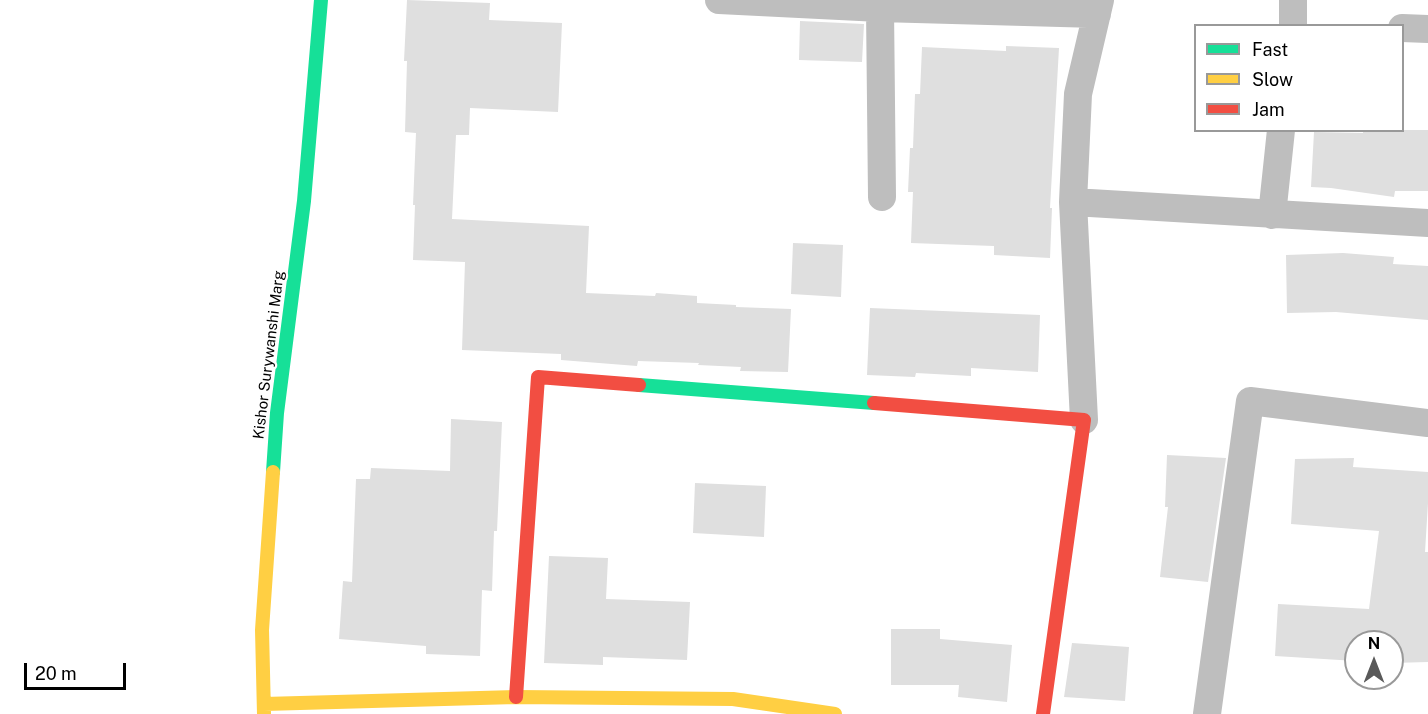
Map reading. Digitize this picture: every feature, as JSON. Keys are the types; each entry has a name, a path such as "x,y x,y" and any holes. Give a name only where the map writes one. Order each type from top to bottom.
{"street":[{"name":"Kishor Surywanshi Marg","path":"264,709 262,630 277,413 304,201 321,0"},
{"path":"719,0 880,8 1098,7 1078,94 1073,202 1084,420 1043,714"},
{"path":"1293,0 1293,24"},
{"path":"880,8 882,197"},
{"path":"1404,28 1428,29"},
{"path":"1272,215 1281,132"},
{"path":"1073,202 1428,224"},
{"path":"516,697 538,377 1084,420"},
{"path":"1207,714 1250,401 1428,423"},
{"path":"264,709 516,697 733,699 835,714"}],"building":[{"path":"407,0 490,3 489,20 562,23 558,112 470,108 469,135 456,135 452,219 589,226 586,293 655,296 656,293 697,296 697,303 791,309 788,372 740,371 741,367 698,365 699,363 638,361 637,366 561,360 561,354 462,350 465,262 413,260 416,133 405,132 407,61 404,61"},
{"path":"800,21 864,24 862,62 799,60"},
{"path":"1006,46 1059,48 1050,208 1052,208 1050,258 994,255 994,246 911,243 913,192 908,192 910,148 913,148 915,94 920,94 922,47 1006,51"},
{"path":"1428,130 1428,191 1395,191 1394,197 1311,187 1314,132 1363,133"},
{"path":"793,243 843,245 841,297 791,294"},
{"path":"1343,253 1394,257 1393,264 1428,266 1428,320 1336,312 1287,313 1286,255"},
{"path":"870,308 1040,315 1038,372 971,368 971,376 916,373 915,377 867,375"},
{"path":"451,419 502,422 492,591 482,590 480,656 426,654 426,646 339,639 343,581 352,582 356,479 370,479 371,468 450,471"},
{"path":"1167,455 1226,458 1208,582 1160,577 1168,507 1165,507"},
{"path":"1354,458 1353,467 1428,472 1425,552 1428,552 1428,662 1404,663 1404,630 1344,630 1344,660 1275,656 1278,604 1369,609 1379,531 1291,524 1295,459"},
{"path":"695,483 766,486 764,537 693,533"},
{"path":"549,556 608,558 606,599 690,602 687,660 603,657 603,665 544,663"},
{"path":"891,629 940,629 940,639 1012,645 1007,702 958,697 959,685 891,685"},
{"path":"1072,643 1129,647 1125,701 1064,697"}],"traffic: fast":[{"path":"273,472 277,413 304,201 321,0"},
{"path":"639,385 874,403"}],"traffic: slow":[{"path":"264,714 262,630 273,472"},
{"path":"264,704 516,697 733,699 835,714"}],"traffic: jam":[{"path":"516,697 538,377 639,385"},
{"path":"874,403 1084,420 1043,714"}]}
